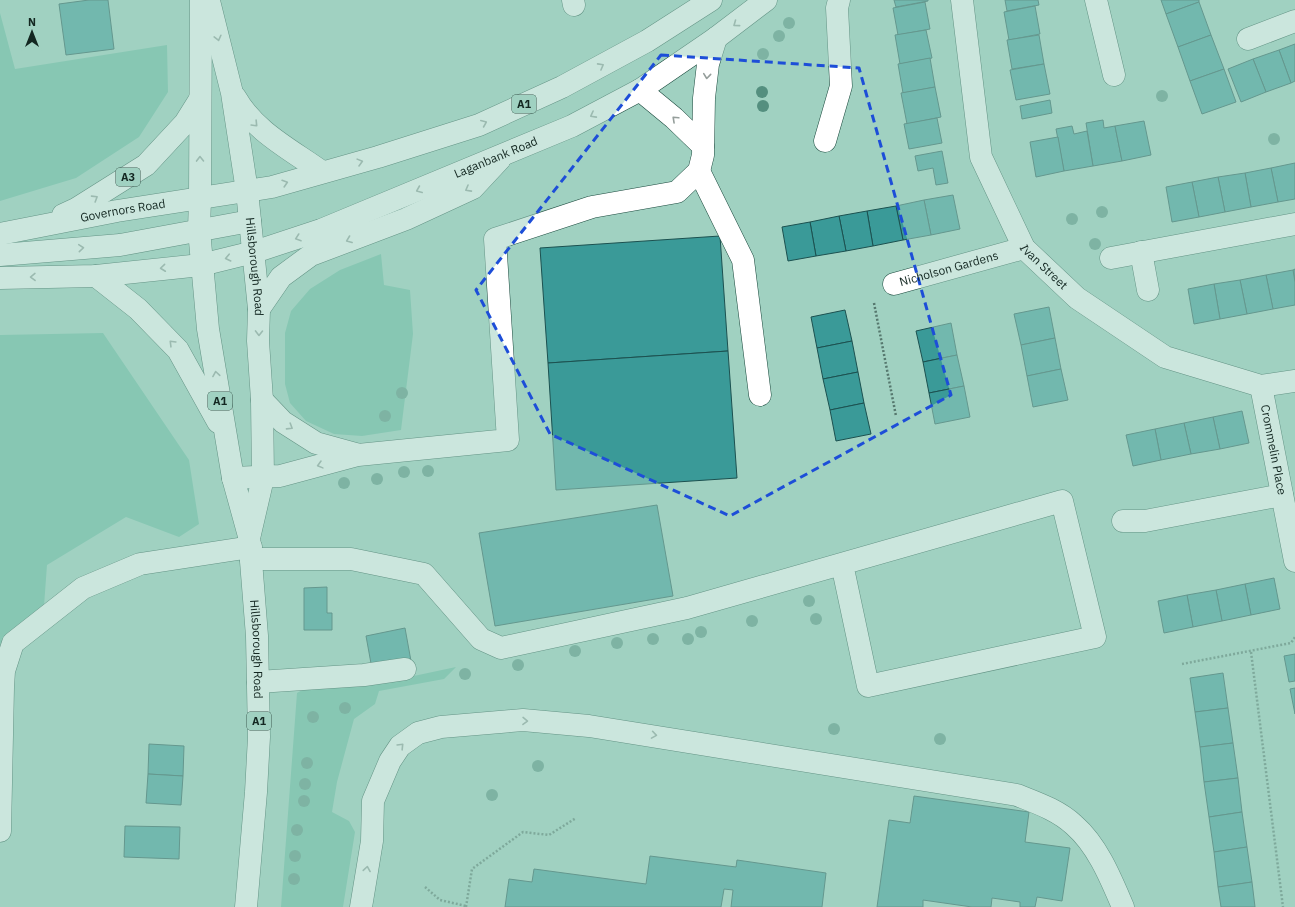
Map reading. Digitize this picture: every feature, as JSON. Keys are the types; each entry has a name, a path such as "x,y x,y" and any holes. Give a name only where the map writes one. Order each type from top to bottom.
{"main road":[{"name":"Hillsborough Road","path":"201,0 199,230 201,265 208,329 232,478 250,547 258,682 256,792 246,907"},
{"name":"Hillsborough Road","path":"208,0 232,93 247,191 259,309 258,341 262,400 262,478 250,547"},
{"name":"A1","path":"247,191 272,187 378,157 479,125 569,84 647,41 711,0"},
{"name":"Laganbank Road","path":"201,265 254,252 321,230 572,126 640,90 716,38 766,0"},
{"path":"825,141 841,86 837,8 839,0"},
{"name":"Ivan Street","path":"962,0 981,157 1024,248 1077,298 1165,357 1261,386 1295,380"},
{"path":"1096,0 1114,75"},
{"path":"1248,39 1295,21"},
{"path":"232,478 262,478 280,476 358,455 508,440 495,239 592,207 677,192 699,171 703,155 704,98 707,71 716,38"},
{"path":"640,90 674,118 703,146"},
{"path":"232,93 243,112 262,131 322,172"},
{"name":"A3","path":"35,228 76,209 142,168 184,123 200,99"},
{"path":"259,309 281,277 311,255 406,219 472,188 506,153"},
{"path":"699,171 743,260 760,395"},
{"name":"Governors Road","path":"0,234 117,211 247,191"},
{"path":"0,255 120,245 250,221"},
{"path":"1111,258 1295,224"},
{"name":"Nicholson Gardens","path":"894,284 1024,248"},
{"path":"1141,252 1148,290"},
{"path":"0,278 96,276 201,265"},
{"path":"96,276 138,309 178,350 226,437"},
{"name":"Crommelin Place","path":"1261,386 1295,561"},
{"path":"262,400 283,422 316,443 358,455"},
{"path":"1123,521 1145,521 1282,495"},
{"path":"0,831 4,671 14,643 83,588 140,564 250,547 351,559 424,574 481,639 501,648 687,608 1062,501 1094,637 868,686 842,564"},
{"path":"258,682 364,675 405,669"},
{"path":"361,907 372,841 373,801 390,761 400,746 418,733 441,727 523,720 589,726 659,736 1017,795 1050,809 1074,825 1095,850 1112,881 1123,907"}],"path":[{"path":"874,302 896,416"},
{"path":"1182,664 1251,652 1291,643 1295,637"},
{"path":"1251,652 1283,907"},
{"path":"425,887 440,900 466,907 472,869 523,832 549,835 576,818"}],"highlighted area":[{"path":"661,55 859,68 951,395 730,516 550,434 476,290"}],"green space":[{"path":"0,13 15,69 167,45 168,92 139,137 76,178 0,201"},
{"path":"381,254 384,285 410,290 413,334 401,430 362,436 334,434 306,421 290,403 285,384 285,333 291,311 310,289 340,270"},
{"path":"103,333 189,460 199,524 179,537 126,517 47,565 44,606 0,644 0,335"},
{"path":"456,667 444,679 379,691 375,704 354,719 337,782 332,812 349,821 355,832 343,907 281,907 297,693 311,685 409,677"}],"building":[{"path":"89,0 108,0 114,49 66,55 59,4"},
{"path":"894,0 928,0 928,1 896,7"},
{"path":"1005,0 1038,0 1039,5 1007,11"},
{"path":"1161,0 1199,0 1199,2 1166,14"},
{"path":"925,2 930,29 898,35 893,8"},
{"path":"1199,2 1211,35 1178,47 1166,14"},
{"path":"1035,6 1040,34 1009,40 1004,12"},
{"path":"926,30 932,58 900,64 895,35"},
{"path":"1039,35 1044,64 1012,69 1007,40"},
{"path":"1211,35 1224,69 1190,81 1178,47"},
{"path":"1295,44 1295,81 1291,83 1279,50"},
{"path":"1279,50 1291,83 1266,92 1253,59"},
{"path":"930,58 935,87 903,93 898,64"},
{"path":"1253,59 1266,92 1241,102 1228,69"},
{"path":"1044,64 1050,94 1016,100 1010,70"},
{"path":"1224,69 1236,102 1202,114 1190,81"},
{"path":"935,87 941,117 907,124 901,93"},
{"path":"1050,100 1052,113 1022,119 1020,106"},
{"path":"937,118 942,143 909,149 904,124"},
{"path":"1103,120 1104,128 1115,126 1122,161 1093,166 1086,123"},
{"path":"1144,121 1151,155 1122,161 1115,126"},
{"path":"1072,126 1074,134 1087,131 1093,166 1064,171 1056,129"},
{"path":"1058,137 1064,171 1036,177 1030,142"},
{"path":"942,151 948,183 936,185 933,168 918,171 915,156"},
{"path":"1295,163 1295,199 1278,202 1271,168"},
{"path":"1271,168 1278,202 1251,207 1245,173"},
{"path":"1245,173 1251,207 1225,212 1218,177"},
{"path":"1218,177 1225,212 1199,217 1192,182"},
{"path":"1192,182 1199,217 1172,222 1166,187"},
{"path":"953,195 960,229 931,235 924,200"},
{"path":"924,200 931,235 903,240 896,206"},
{"path":"896,206 903,240 873,246 867,211"},
{"path":"867,211 873,246 846,251 839,216"},
{"path":"839,216 846,251 816,256 810,222"},
{"path":"810,222 816,256 788,261 782,227"},
{"path":"720,236 728,351 548,363 540,248"},
{"path":"1295,269 1295,282 1293,270"},
{"path":"1293,270 1295,282 1295,305 1273,309 1266,275"},
{"path":"1266,275 1273,309 1247,314 1240,280"},
{"path":"1240,280 1247,314 1220,319 1214,284"},
{"path":"1214,284 1220,319 1194,324 1188,289"},
{"path":"1049,307 1055,338 1021,345 1014,314"},
{"path":"845,310 852,341 817,348 811,317"},
{"path":"951,323 957,355 923,362 916,331"},
{"path":"1055,338 1061,369 1027,376 1021,345"},
{"path":"852,341 858,372 823,379 817,348"},
{"path":"728,351 737,478 556,490 548,363"},
{"path":"957,355 964,386 929,393 923,362"},
{"path":"1061,369 1068,400 1033,407 1027,376"},
{"path":"858,372 864,403 830,410 823,379"},
{"path":"964,386 970,417 935,424 929,393"},
{"path":"864,403 871,434 836,441 830,410"},
{"path":"1242,411 1249,443 1220,449 1213,417"},
{"path":"1213,417 1220,449 1191,454 1184,423"},
{"path":"1184,423 1191,454 1161,460 1155,429"},
{"path":"1155,429 1161,460 1133,466 1126,435"},
{"path":"657,505 673,596 495,626 479,533"},
{"path":"1274,578 1280,609 1251,615 1245,584"},
{"path":"1245,584 1251,615 1222,621 1216,590"},
{"path":"327,587 327,613 332,613 332,630 304,630 304,588"},
{"path":"1216,590 1222,621 1193,627 1187,595"},
{"path":"1187,595 1193,627 1164,633 1158,601"},
{"path":"405,628 411,661 372,669 366,636"},
{"path":"1295,654 1295,681 1289,682 1284,656"},
{"path":"1223,673 1228,708 1195,712 1190,678"},
{"path":"1295,688 1295,714 1290,689"},
{"path":"1228,708 1233,743 1200,747 1195,712"},
{"path":"1233,743 1238,778 1204,782 1200,747"},
{"path":"149,744 184,746 183,776 148,774"},
{"path":"148,774 183,776 181,805 146,803"},
{"path":"1238,778 1242,812 1209,817 1204,782"},
{"path":"914,796 1029,812 1025,842 1070,848 1062,901 1037,897 1035,907 1020,907 1020,902 992,898 991,907 972,907 923,900 923,907 877,907 889,820 910,823"},
{"path":"1242,812 1247,847 1214,852 1209,817"},
{"path":"125,826 180,827 179,859 124,857"},
{"path":"1247,847 1252,882 1218,887 1214,852"},
{"path":"650,856 736,867 737,860 826,873 822,907 731,907 733,890 724,889 721,907 505,907 509,879 532,882 534,869 646,884"},
{"path":"1252,882 1255,907 1221,907 1218,887"}]}
